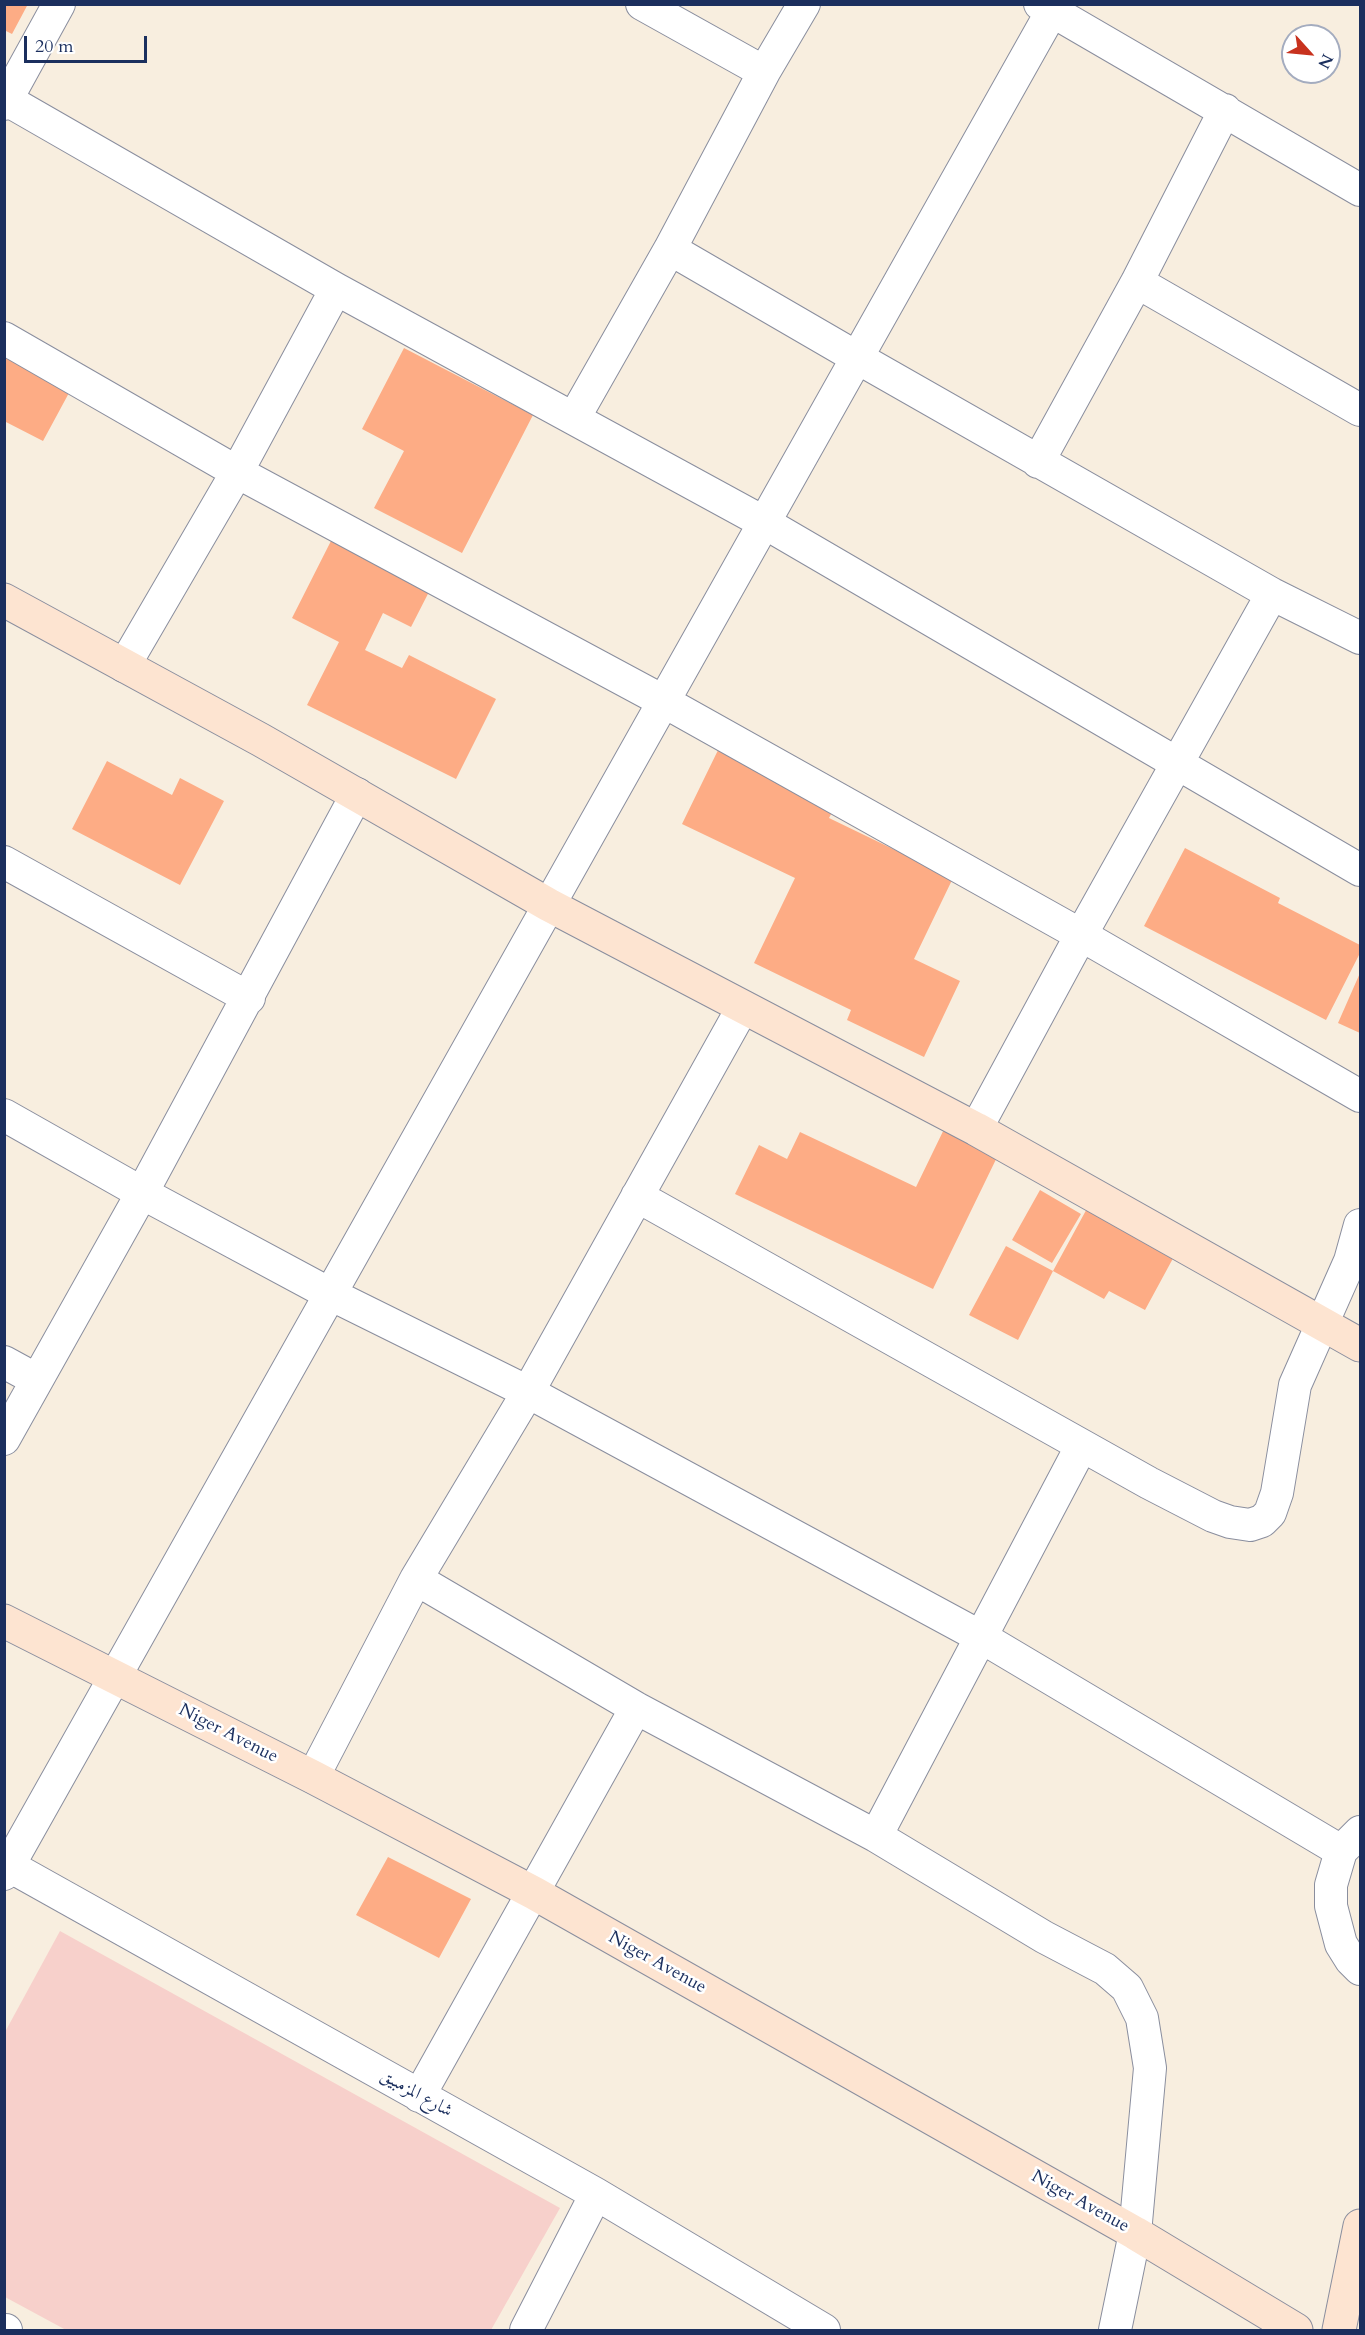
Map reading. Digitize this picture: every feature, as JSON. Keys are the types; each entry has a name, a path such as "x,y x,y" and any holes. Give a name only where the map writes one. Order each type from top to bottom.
{"street":[{"path":"59,4 6,102 336,289 765,523 1360,870"},
{"path":"642,4 764,72"},
{"path":"573,418 670,249 764,72 804,4"},
{"path":"6,1868 765,523 1046,8 1360,190"},
{"path":"1038,462 1137,282 1225,110"},
{"path":"670,249 1038,462 1272,594 1360,638"},
{"path":"1137,282 1360,410"},
{"path":"124,666 237,472 336,289"},
{"path":"4,338 237,472 663,701 1081,935 1360,1096"},
{"path":"976,1129 1176,763 1272,594"},
{"path":"4,600 357,794 549,905 976,1129 1360,1345"},
{"path":"4,1439 249,998 357,794"},
{"path":"4,862 249,998"},
{"path":"313,1777 416,1579 528,1392 743,1007"},
{"path":"4,1115 142,1193 330,1294 528,1392 981,1637 1351,1841 1331,1885 1331,1906 1341,1944 1360,1969"},
{"path":"637,1196 1081,1447 1213,1516 1230,1522 1250,1525 1262,1521 1270,1513 1277,1493 1295,1385 1350,1261 1360,1225"},
{"path":"4,1362 38,1380"},
{"path":"876,1836 1081,1447"},
{"path":"416,1579 636,1708 876,1836 1044,1936 1105,1969 1127,1988 1142,2018 1150,2068 1135,2233 1115,2331"},
{"name":"Niger Avenue","path":"4,1621 313,1777 534,1893 1135,2233 1296,2331"},
{"path":"419,2096 636,1708"},
{"name":"شارع المزمبيق","path":"6,1868 596,2194 824,2331"},
{"path":"526,2331 596,2194"},
{"path":"1340,2331 1360,2226"}],"shaded area":[{"path":"60,1931 560,2208 491,2330 66,2330 5,2297 5,2032"}],"building":[{"path":"4,4 28,4 12,34 4,30"},
{"path":"404,348 533,415 462,553 374,508 404,451 362,429"},
{"path":"4,356 70,391 43,441 4,421"},
{"path":"334,535 433,584 411,627 383,613 365,650 402,668 409,655 496,699 456,779 307,705 339,642 292,618"},
{"path":"721,744 838,801 829,818 953,878 914,959 960,981 924,1057 847,1020 851,1010 754,963 795,878 682,824"},
{"path":"107,761 172,795 180,778 224,801 180,885 72,829"},
{"path":"1185,848 1280,898 1278,903 1360,945 1360,953 1326,1020 1144,926"},
{"path":"1360,973 1360,1033 1338,1023"},
{"path":"948,1121 1002,1147 933,1289 735,1194 759,1145 787,1159 800,1132 916,1187"},
{"path":"1040,1190 1081,1214 1052,1263 1012,1240"},
{"path":"1090,1203 1177,1251 1145,1310 1109,1291 1104,1299 1053,1271"},
{"path":"1006,1246 1053,1271 1018,1340 969,1315"},
{"path":"388,1857 471,1899 439,1958 356,1915"}]}
